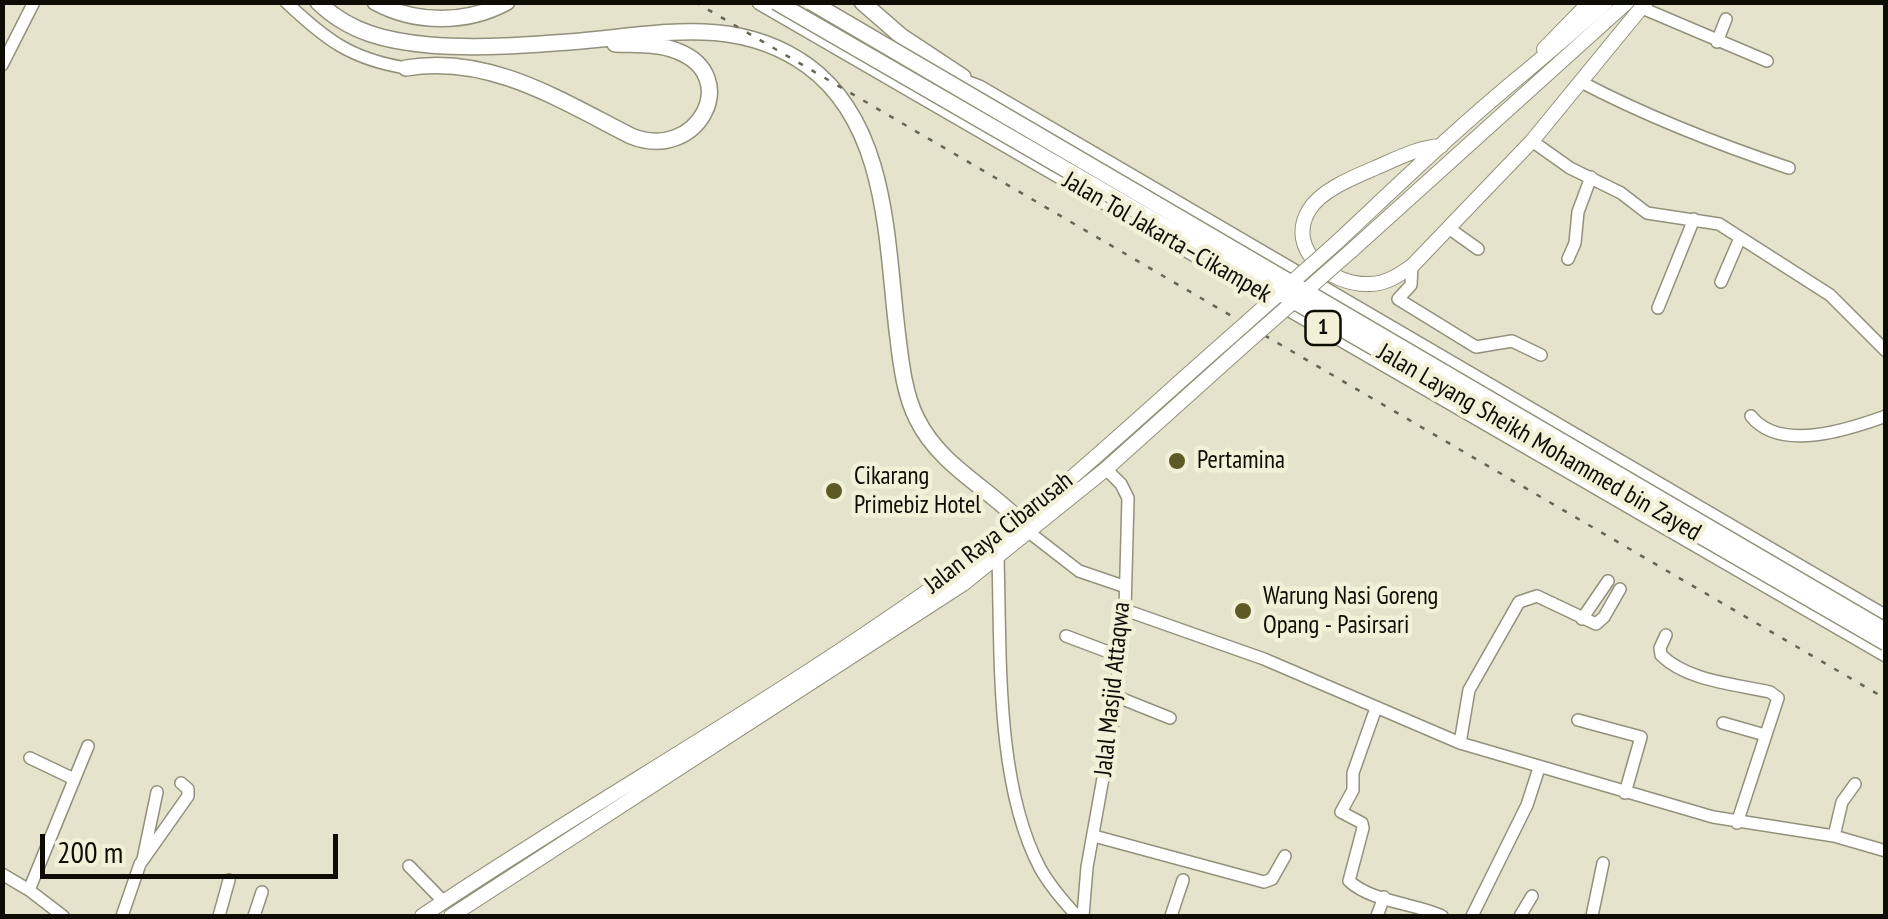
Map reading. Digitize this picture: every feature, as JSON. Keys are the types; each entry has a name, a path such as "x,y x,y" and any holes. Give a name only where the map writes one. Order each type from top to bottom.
{"highway":[{"path":"318,2 352,28 388,40 459,48 582,41 674,30 717,31 764,42 806,64 829,83 859,125 872,156 911,407 945,459 1019,520"},
{"path":"375,2 399,13 430,18 466,16 507,2"},
{"path":"400,2 446,8 480,2"},
{"name":"Jalan Tol Jakarta–Cikampek","path":"760,2 1886,654"},
{"name":"Jalan Layang Sheikh Mohammed bin Zayed","path":"776,2 1886,644"},
{"name":"Jalan Tol Jakarta–Cikampek","path":"815,2 942,74 979,88 1886,618"},
{"name":"Jalan Layang Sheikh Mohammed bin Zayed","path":"815,2 1886,631"},
{"path":"862,2 901,36 979,88"},
{"path":"406,68 442,65 494,72 631,136 653,142 687,133 702,119 708,106 708,82 689,56 660,46 582,41"}],"main road":[{"name":"Jalan Raya Cibarusah","path":"451,916 896,631 998,559 1106,469 1335,244 1520,76 1590,2"},
{"name":"Jalan Raya Cibarusah","path":"1529,91 1548,60 1606,2"},
{"name":"Jalan Raya Cibarusah","path":"1520,76 1548,60 1614,2"},
{"name":"Jalan Raya Cibarusah","path":"422,916 864,634 986,547 1351,251 1627,2"},
{"path":"1441,146 1429,146 1333,190 1310,208 1305,219 1304,242 1308,255 1323,270 1348,282 1380,283 1412,266 1532,140 1644,5"},
{"path":"986,547 998,559"}],"street":[{"path":"2,64 34,2"},
{"path":"286,2 320,34 354,56 406,68"},
{"path":"1644,5 1717,42 1766,60"},
{"path":"1717,42 1726,20"},
{"path":"1581,82 1624,105 1789,168"},
{"path":"1532,140 1570,168 1621,193 1646,213 1718,224 1830,296 1886,352"},
{"path":"1568,259 1576,243 1578,212 1591,177"},
{"path":"1658,308 1694,219"},
{"path":"1450,228 1478,249"},
{"path":"1721,282 1740,238"},
{"path":"1412,266 1410,285 1398,299 1416,313 1476,348 1512,341 1541,355"},
{"path":"1751,416 1768,429 1819,434 1847,430 1886,416"},
{"name":"Jalal Masjid Attaqwa","path":"1080,916 1116,696 1125,610 1128,498 1125,489 1106,469"},
{"path":"1030,533 1079,571 1124,586"},
{"path":"998,559 1002,708 1014,783 1039,867 1080,916"},
{"path":"1582,619 1608,581"},
{"path":"1460,743 1469,690 1519,602 1537,596 1596,624 1620,589"},
{"path":"1125,610 1264,659 1460,743 1737,822 1834,836 1886,851"},
{"path":"1666,635 1661,654 1676,666 1692,674 1776,694 1778,703 1737,822"},
{"path":"1066,636 1119,656"},
{"path":"1116,696 1170,718"},
{"path":"1376,708 1353,773 1353,790 1341,812 1362,823 1363,828 1348,881 1442,916"},
{"path":"1578,720 1641,737 1625,793"},
{"path":"1723,723 1765,735"},
{"path":"29,890 88,746"},
{"path":"30,758 74,779"},
{"path":"1472,916 1527,804 1539,768"},
{"path":"143,858 188,796 188,788 181,782"},
{"path":"1834,836 1842,802 1855,784"},
{"path":"122,916 143,858 157,792"},
{"path":"1094,836 1264,882 1276,874 1285,856"},
{"path":"1592,916 1603,863"},
{"path":"408,866 444,902"},
{"path":"2,874 63,916"},
{"path":"219,916 230,880"},
{"path":"1171,916 1183,880"},
{"path":"254,916 262,892"},
{"path":"1520,916 1532,896"},
{"path":"1377,916 1384,897"}],"railway":[{"path":"695,2 1886,699"}],"place":[{"name":"Pertamina","path":"1177,461"},
{"name":"Cikarang Primebiz Hotel","path":"834,491"},
{"name":"Warung Nasi Goreng Opang - Pasirsari","path":"1243,611"}]}
